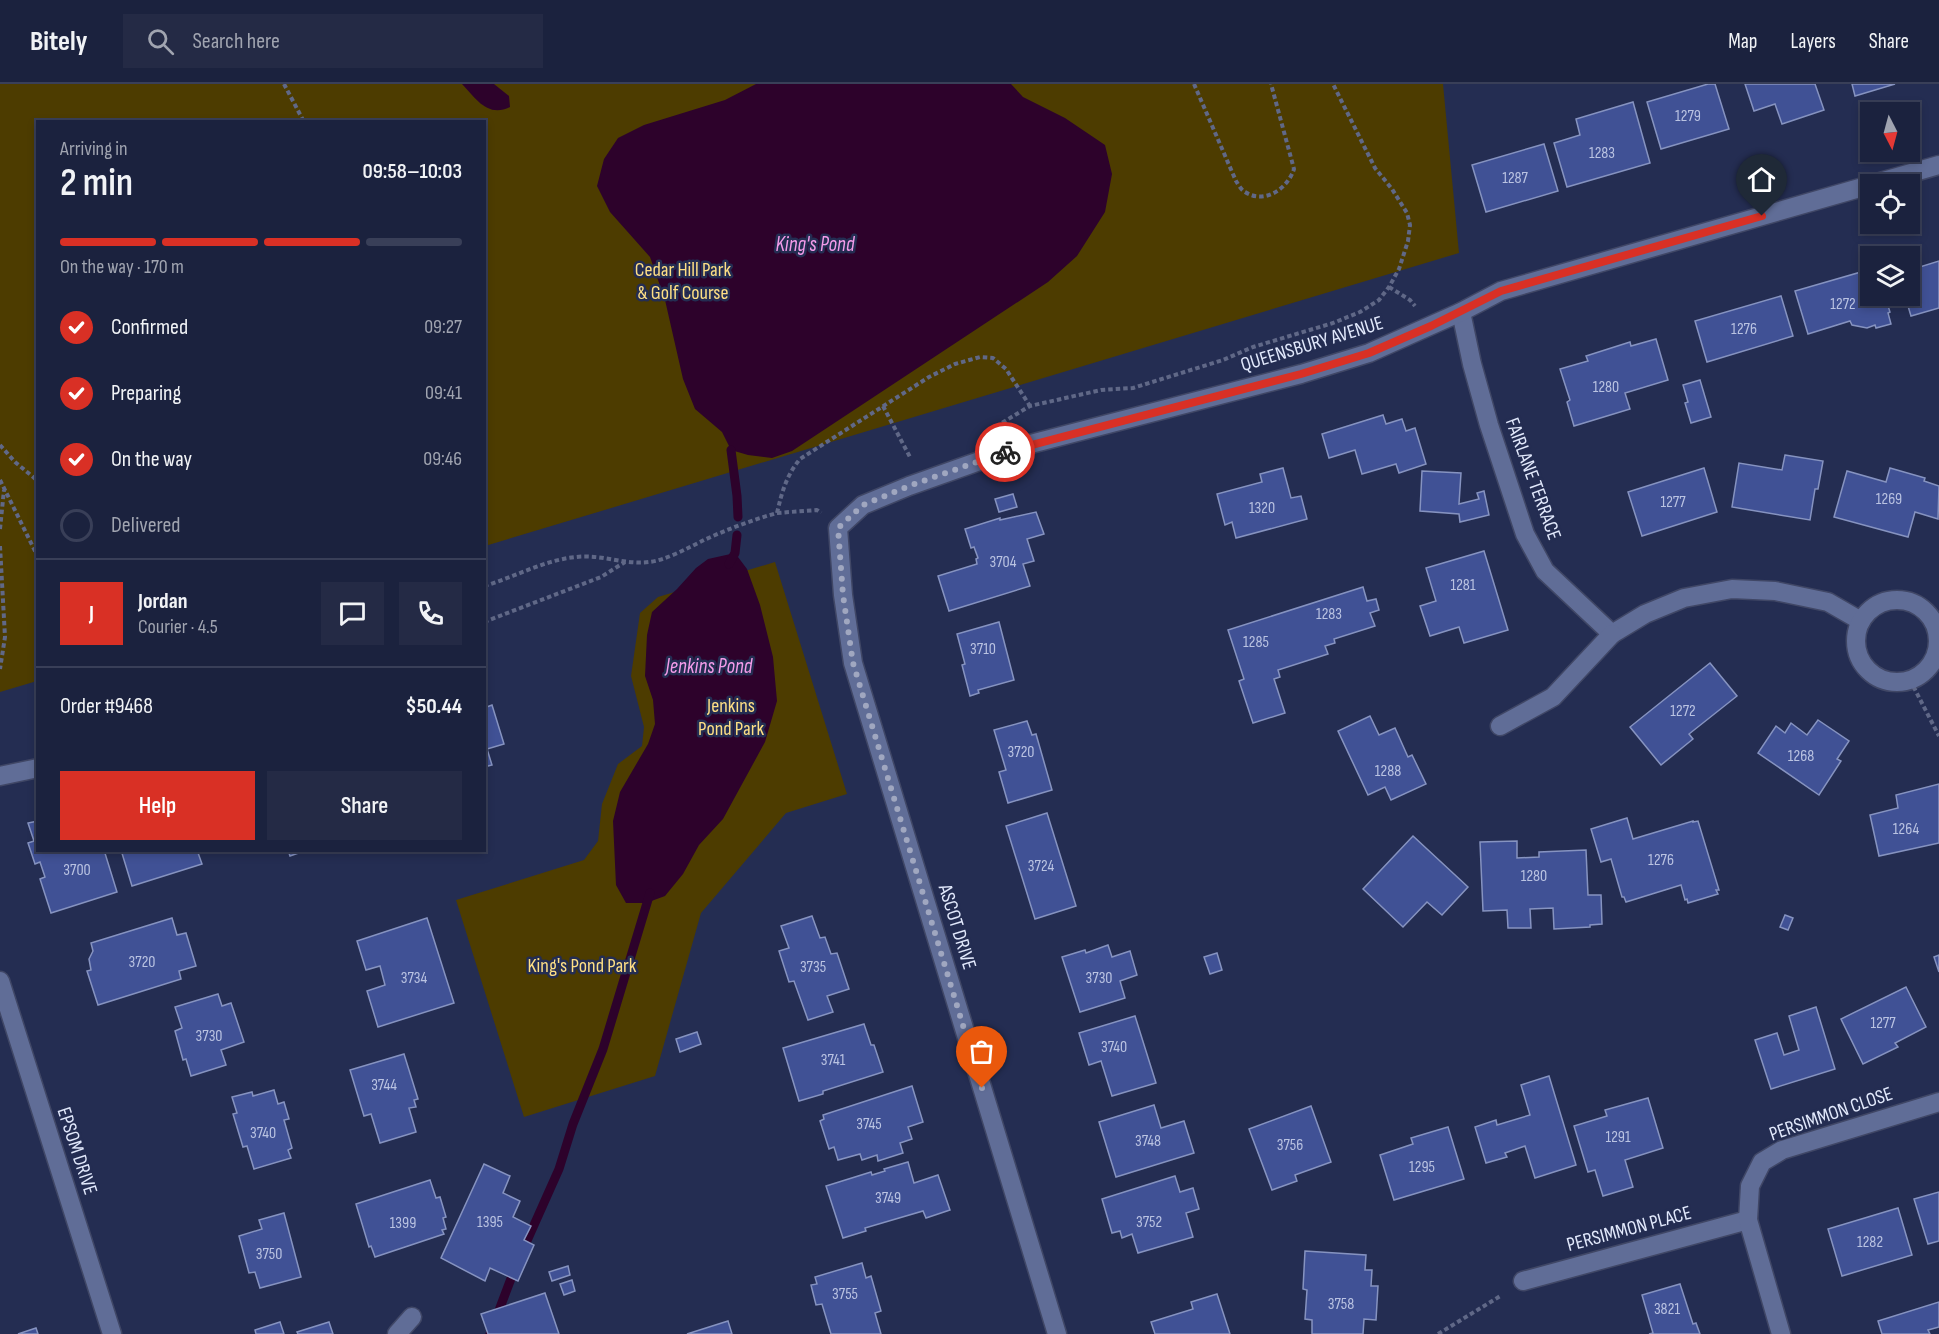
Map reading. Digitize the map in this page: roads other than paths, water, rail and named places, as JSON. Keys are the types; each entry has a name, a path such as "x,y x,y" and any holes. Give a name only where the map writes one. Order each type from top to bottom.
{"street":[{"name":"QUEENSBURY AVENUE","path":"1909,174 1939,165"},
{"name":"QUEENSBURY AVENUE","path":"838,528 863,505 1019,447 1301,374 1369,353 1461,312 1501,291 1860,188"},
{"name":"FAIRLANE TERRACE","path":"1461,312 1472,364 1489,425 1525,534 1545,571 1611,634"},
{"name":"ASCOT DRIVE","path":"838,528 843,595 853,663 1057,1334"},
{"path":"1500,726 1552,697 1611,634 1645,614 1684,598 1732,589 1775,591 1828,602 1861,621"},
{"path":"1893,600 1913,603 1928,615 1937,632 1937,652 1927,670 1910,680 1890,682 1872,674 1859,659 1855,640 1861,621 1874,607 1893,600"},
{"path":"0,776 36,768"},
{"name":"EPSOM DRIVE","path":"0,981 112,1334"},
{"name":"PERSIMMON CLOSE","path":"1781,1334 1748,1220 1750,1186 1762,1162 1782,1150 1939,1102"},
{"name":"PERSIMMON PLACE","path":"1523,1281 1748,1220"},
{"path":"397,1334 412,1317"}],"water":[{"path":"462,84 494,84 509,96 510,107 502,110 489,109"},
{"name":"King's Pond","path":"756,84 1011,84 1023,97 1065,118 1105,145 1112,174 1105,212 1077,256 1048,282 792,451 772,458 731,450 722,432 695,409 683,379 665,300 650,257 610,212 597,186 604,159 618,138 644,125 725,100"},
{"name":"Jenkins Pond","path":"735,553 747,569 760,605 773,657 777,701 765,742 723,819 699,845 683,874 665,896 646,903 626,903 616,885 613,821 620,792 648,744 655,724 653,700 645,676 647,635 652,612 708,559"}],"waterway":[{"path":"731,450 738,517"},
{"path":"729,564 735,553 737,535"},
{"path":"522,1252 559,1169 573,1124 603,1049 650,893"},
{"path":"490,1334 515,1268"}],"park label":[{"name":"Cedar Hill Park & Golf Course","path":"683,282"},
{"name":"Jenkins Pond Park","path":"731,718"},
{"name":"King's Pond Park","path":"582,966"}]}
